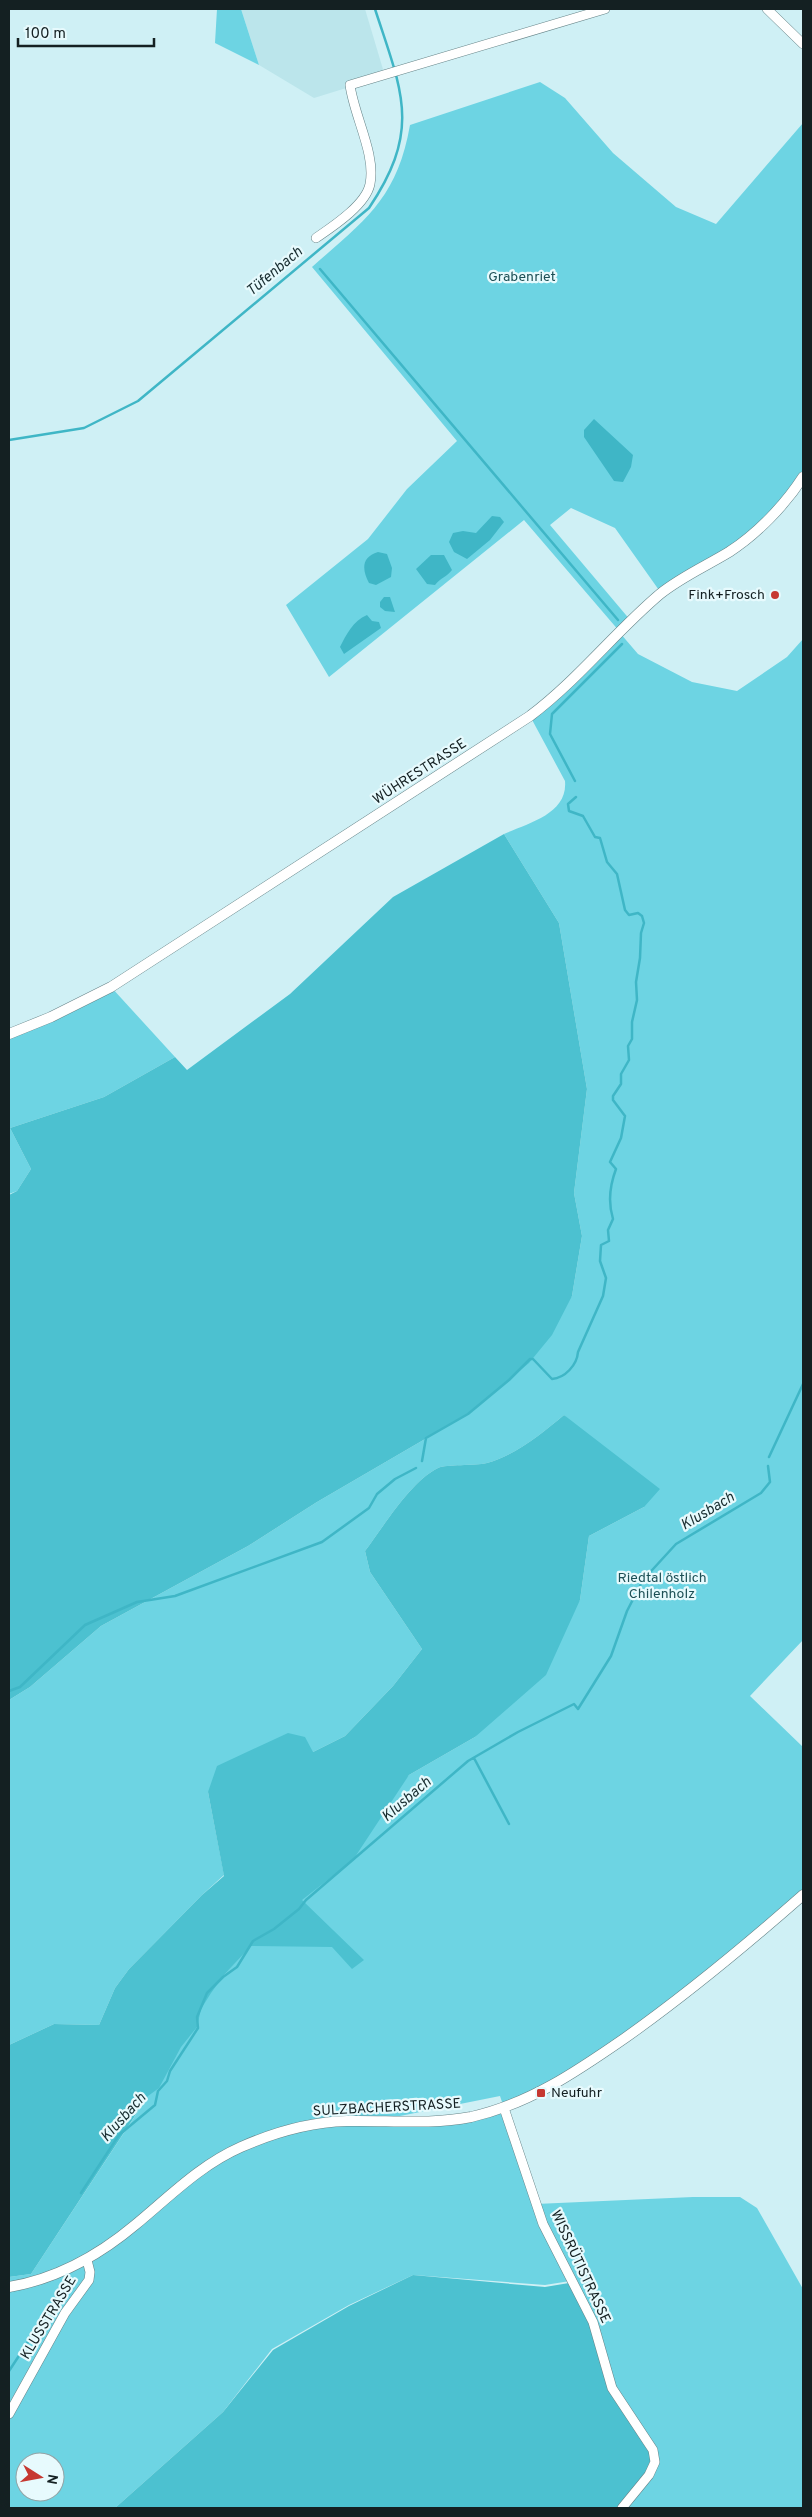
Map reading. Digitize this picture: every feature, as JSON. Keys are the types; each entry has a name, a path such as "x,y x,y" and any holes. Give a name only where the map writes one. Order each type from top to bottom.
{"street":[{"path":"316,238 341,220 358,203 370,185 370,162 350,86 605,9"},
{"path":"767,9 803,44"},
{"name":"WÜHRESTRASSE","path":"9,1034 51,1017 111,988 530,716 572,681 662,592 730,552 747,538 776,512 803,477"},
{"name":"SULZBACHERSTRASSE","path":"9,2287 53,2275 86,2260 133,2227 204,2167 265,2136 296,2127 324,2123 444,2120 504,2108 541,2093 564,2080 716,1971 803,1895"},
{"name":"WISSRÜTISTRASSE","path":"504,2108 543,2224 592,2322 612,2388 653,2450 655,2462 649,2475 622,2508"},
{"name":"KLUSSTRASSE","path":"9,2414 66,2313 89,2280 90,2272 86,2260"}],"shaded area":[{"path":"241,9 365,9 385,76 314,98 259,65"},
{"path":"594,419 633,455 631,467 623,482 614,481 584,437 584,430"},
{"path":"492,516 500,517 504,522 490,540 467,559 454,552 449,542 453,533 463,531 476,533"},
{"path":"378,552 387,554 392,568 391,577 376,585 369,583 364,564 368,557"},
{"path":"431,555 444,555 452,570 435,585 427,584 416,569"},
{"path":"384,597 390,597 395,612 385,611 380,607 380,602"},
{"path":"367,615 372,621 379,622 381,628 344,654 340,647 347,633 358,621"},
{"path":"504,834 559,923 587,1089 574,1193 582,1236 572,1296 552,1335 529,1363 468,1414 317,1502 248,1546 101,1626 30,1687 9,1700 9,1195 17,1191 31,1169 10,1128 104,1097 175,1057 187,1070 290,994 393,897"},
{"path":"564,1415 660,1489 644,1507 589,1536 580,1600 546,1675 475,1737 409,1775 353,1860 302,1900 364,1960 352,1969 332,1947 251,1946 224,1975 211,1993 201,2009 197,2027 181,2047 159,2088 148,2096 31,2274 9,2277 9,2045 54,2024 99,2025 115,1988 129,1969 202,1895 224,1876 208,1792 217,1766 288,1733 305,1737 313,1752 345,1736 393,1686 422,1649 370,1572 365,1551 389,1517 417,1483 438,1468 487,1463 508,1455"},
{"path":"413,2275 545,2287 569,2283 583,2305 608,2381 646,2438 653,2464 622,2508 115,2508 223,2412 273,2350 349,2306"}],"green space":[{"path":"217,9 241,9 259,65 215,43"},
{"path":"540,82 565,98 613,153 676,207 716,224 803,123 803,485 747,538 661,593 615,528 571,508 550,525 631,621 620,633 638,654 692,682 737,691 787,657 803,639 803,1640 750,1696 803,1747 803,1895 600,2056 504,2108 536,2204 693,2197 740,2197 757,2208 803,2289 803,2508 622,2508 624,2408 570,2281 545,2285 413,2275 349,2305 272,2349 223,2412 115,2508 9,2508 9,2277 31,2274 139,2110 207,1993 409,1775 475,1737 580,1600 589,1536 644,1507 564,1415 528,1443 508,1455 487,1463 438,1468 417,1483 398,1505 365,1551 370,1572 422,1649 393,1686 345,1736 313,1752 208,1792 224,1875 129,1969 115,1988 99,2025 54,2024 9,2045 9,1700 30,1687 101,1626 248,1546 317,1502 468,1414 572,1296 582,1236 574,1193 587,1089 559,923 504,834 545,816 560,802 564,792 565,781 530,716 620,632 524,520 329,677 286,605 368,539 407,489 457,441 312,267 363,221 376,206 397,172 410,125","holes":["500,2096 504,2108 417,2122 375,2121"]},
{"path":"111,987 175,1057 104,1097 10,1128 31,1169 17,1191 9,1194 9,1034"}],"waterway":[{"name":"Tüfenbach","path":"9,440 84,428 138,401 369,208 386,180 396,155 401,132 402,110 393,64 375,9"},
{"path":"320,269 618,620"},
{"path":"575,781 550,734 552,714 622,644"},
{"path":"422,1461 426,1438 468,1414 509,1380 530,1359 533,1359 552,1379 570,1370 603,1296 606,1278 600,1261 601,1245 609,1241 608,1230 613,1219 610,1194 616,1169 610,1162 621,1138 625,1116 613,1100 613,1096 621,1084 621,1074 629,1060 628,1046 632,1039 632,1022 637,1000 636,982 640,958 641,933 644,923 642,916 638,913 629,915 625,910 617,874 607,862 600,838 595,837 583,816 569,811 568,804 576,797"},
{"name":"Klusbach","path":"769,1457 803,1384"},
{"name":"Klusbach","path":"81,2193 119,2135 155,2105 158,2091 167,2081 170,2071 198,2028 197,2017 207,1993 223,1977 237,1967 253,1941 274,1929 299,1909 306,1900 468,1761 518,1732 574,1704 578,1709 611,1656 627,1611 643,1580 676,1544 761,1493 770,1482 768,1466"},
{"path":"9,1691 20,1687 85,1625 137,1602 175,1596 322,1542 369,1508 377,1494 395,1479 416,1468"},
{"path":"474,1758 509,1824"},
{"name":"Klusbach","path":"9,2371 66,2284"}],"place":[{"name":"Fink+Frosch","path":"775,595"},
{"name":"Neufuhr","path":"541,2093"}],"park label":[{"name":"Grabenriet","path":"522,277"},
{"name":"Riedtal östlich Chilenholz","path":"662,1586"}]}
